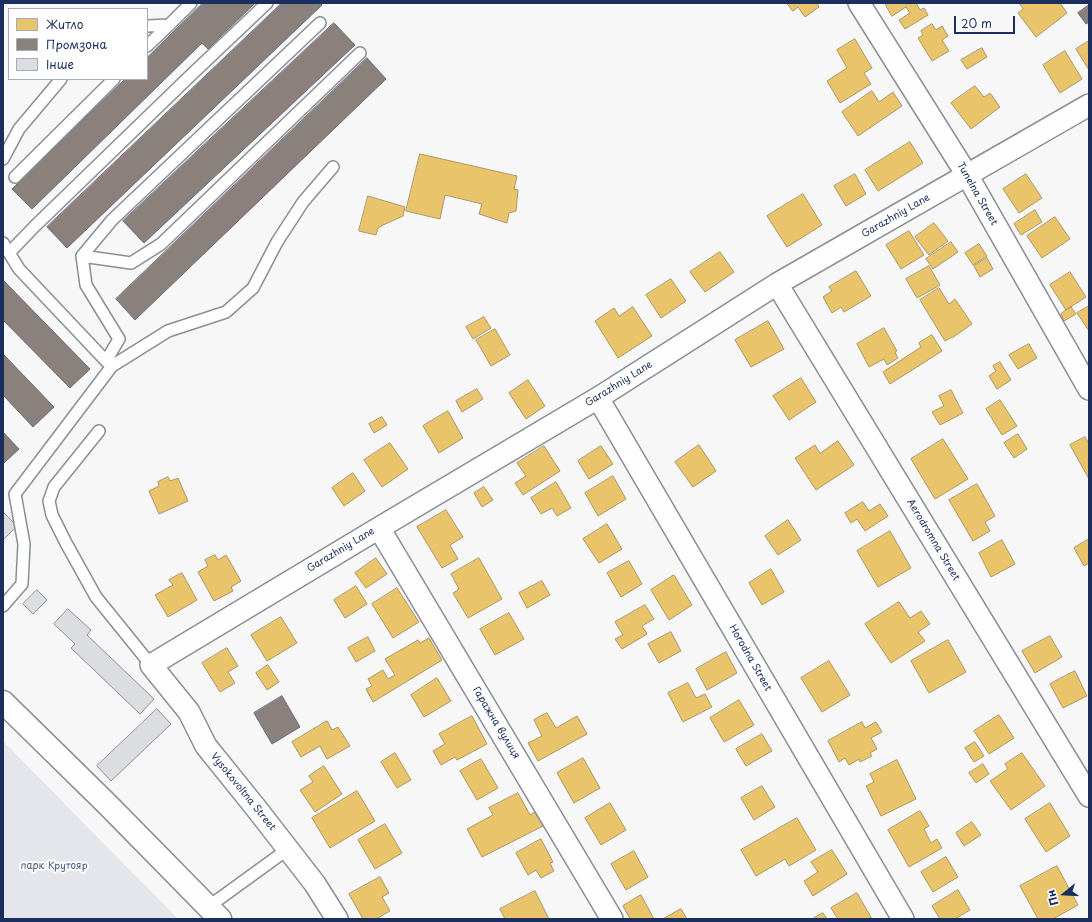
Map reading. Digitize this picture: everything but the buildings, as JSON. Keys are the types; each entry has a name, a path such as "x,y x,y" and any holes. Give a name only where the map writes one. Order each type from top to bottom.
{"main road":[{"path":"3,702 108,805 214,913"}],"street":[{"name":"Tunelna Street","path":"859,3 967,175 1089,389"},
{"name":"Garazhniy Lane","path":"151,665 598,398 777,284 1089,105"},
{"name":"Aerodromna Street","path":"777,284 1089,796"},
{"name":"Horodna Street","path":"598,398 903,919"},
{"name":"Гаражна вулиця","path":"379,528 612,919"},
{"name":"Vysokovoltna Street","path":"151,665 189,712 206,746 315,884 337,919"}],"lane":[{"path":"148,45 191,3"},
{"path":"9,253 185,80 266,3"},
{"path":"3,606 22,584 24,544 14,494 109,364 119,339 86,285 82,256 112,220 320,24"},
{"path":"148,26 168,25"},
{"path":"82,256 131,263 161,244 360,53"},
{"path":"3,159 19,129 60,80"},
{"path":"15,176 113,80"},
{"path":"109,364 168,331 226,312 253,288 277,242 303,202 332,167"},
{"path":"3,243 18,269 109,364"},
{"path":"99,431 54,487 49,501 52,515 96,597 151,665"},
{"path":"214,913 288,849"}],"green space":[{"name":"парк Крутояр","path":"3,741 178,919 3,919"}]}
